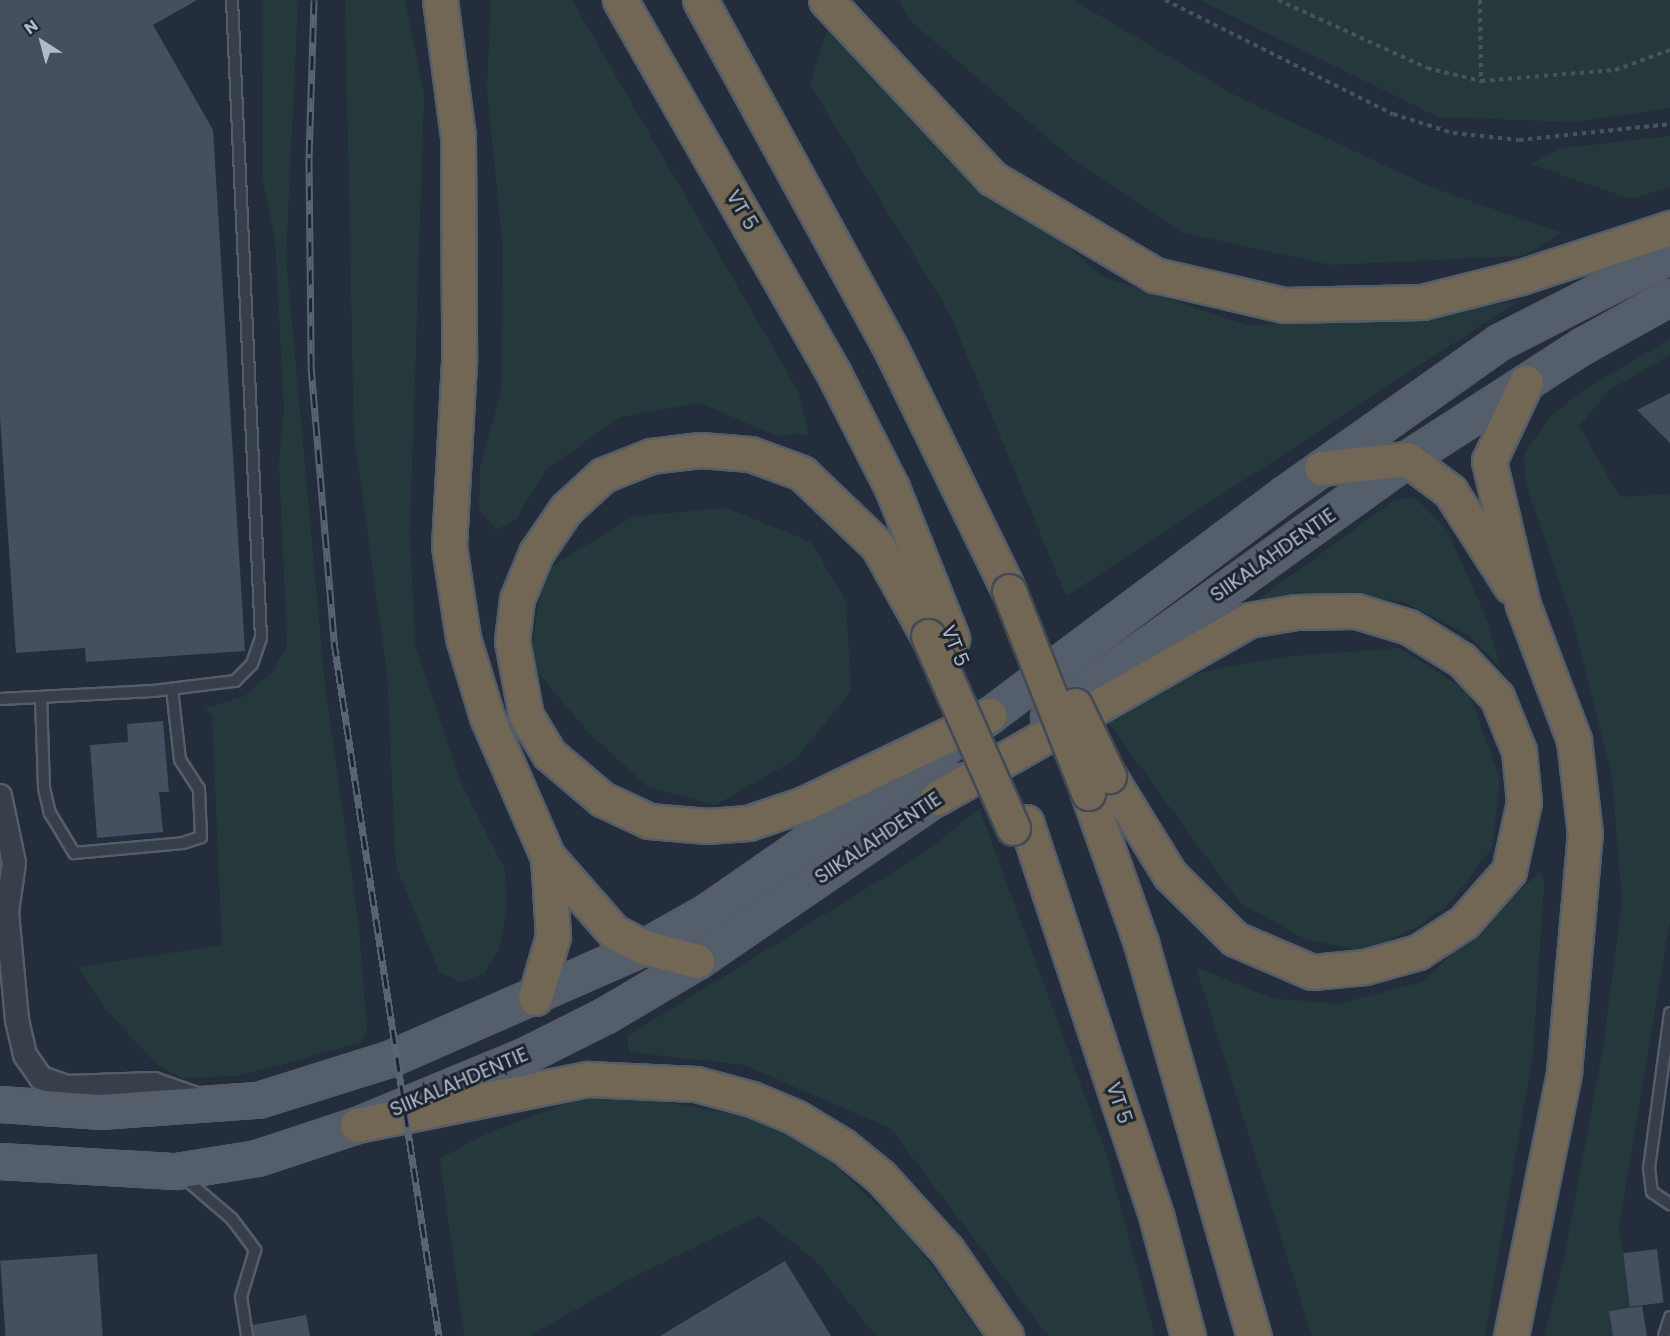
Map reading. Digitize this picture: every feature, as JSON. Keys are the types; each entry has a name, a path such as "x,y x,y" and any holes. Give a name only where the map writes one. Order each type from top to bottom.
{"highway":[{"path":"441,0 458,136 460,184 459,362 449,546 463,638 487,717 548,857 614,932 644,947 697,961"},
{"name":"VT 5","path":"620,0 834,374 892,488 940,637 1019,825 1157,1219 1188,1336"},
{"path":"700,0 797,171 1013,589 1099,785 1141,943 1254,1336"},
{"path":"826,0 992,178 1155,275 1284,305 1422,302 1521,277 1670,228"},
{"path":"1511,1336 1564,1072 1586,834 1574,740 1523,605 1488,461 1526,382"},
{"path":"940,637 878,546 802,473 750,454 700,450 651,456 603,475 566,509 536,553 517,599 512,641 526,716 549,754 602,799 649,821 707,826 748,823 804,804 990,715"},
{"path":"1321,468 1407,459 1450,491 1523,605"},
{"path":"938,798 1249,620 1296,612 1356,611 1409,627 1462,660 1497,697 1519,751 1524,802 1509,871 1464,922 1418,952 1365,968 1312,972 1235,939 1170,875 1099,785"},
{"path":"535,998 553,936 548,857"},
{"path":"357,1125 588,1079 696,1084 752,1099 805,1123 881,1177 947,1250 1006,1336"}],"main road":[{"name":"SIIKALAHDENTIE","path":"0,1104 99,1111 212,1105 258,1100 338,1078 535,998 644,947 708,911 990,715 1321,468 1499,342 1670,255"},
{"name":"SIIKALAHDENTIE","path":"1,1158 176,1171 257,1158 357,1125 526,1055 697,961 938,798 1407,459 1526,382 1670,297"}],"street":[{"path":"0,796 7,868 16,1020 25,1055 41,1078 67,1088 154,1084 212,1105"},
{"path":"0,946 8,912"}],"lane":[{"path":"0,699 172,689 235,681 252,664 261,638 232,0"},
{"path":"41,697 44,788 50,813 74,853 183,843 201,837 199,789 180,760 172,689"},
{"path":"1670,1013 1649,1168 1652,1191 1670,1204"},
{"path":"176,1171 232,1219 255,1250 241,1297 248,1336"},
{"path":"1664,1336 1670,1317"}],"path":[{"path":"1165,0 1393,114 1453,133 1519,140 1670,124"},
{"path":"1278,0 1427,68 1481,81 1615,70 1670,50"},
{"path":"1480,0 1481,81"}],"green space":[{"path":"262,0 298,0 286,259 325,685 359,928 367,1029 362,1042 295,1061 237,1076 182,1078 157,1065 103,1006 78,967 222,945 212,716 205,709 246,695 274,670 287,645 279,464 284,408 275,239 263,181"},
{"path":"345,0 405,0 424,94 410,532 415,645 460,781 505,870 507,909 499,949 484,974 461,982 439,972 396,866 387,673 354,435"},
{"path":"491,0 572,0 798,391 809,434 777,436 700,403 620,417 547,469 516,519 496,530 479,509 480,468 501,391 503,248 487,89"},
{"path":"899,0 1073,0 1238,97 1438,190 1563,233 1522,256 1332,265 1183,233 1076,162 908,19"},
{"path":"1199,0 1670,0 1670,108 1575,122 1438,117"},
{"path":"827,30 1101,276 1250,326 1517,302 1066,596 950,314 810,85"},
{"path":"1670,136 1670,187 1631,199 1530,164 1561,148"},
{"path":"1670,339 1670,355 1611,389 1579,426 1620,497 1670,494 1670,920 1619,1227 1631,1308 1609,1311 1613,1336 1544,1336 1564,1260 1603,1048 1622,902 1612,776 1573,621 1525,482 1524,453 1554,413 1585,389"},
{"path":"1413,496 1447,530 1487,620 1500,666 1468,635 1404,602 1352,595 1245,609 1393,501"},
{"path":"727,508 811,542 846,601 851,691 795,760 715,805 648,787 587,731 529,662 544,571 634,516"},
{"path":"1399,648 1468,691 1500,779 1492,848 1450,903 1421,925 1365,952 1305,939 1240,903 1104,717 1183,677 1221,668 1282,657"},
{"path":"979,808 1107,1156 1155,1336 1048,1336 890,1128 744,1065 629,1052 627,1036 927,851"},
{"path":"1541,871 1544,884 1533,1052 1485,1336 1312,1336 1196,967 1271,998 1337,1004 1422,982"},
{"path":"587,1095 645,1098 750,1117 823,1154 911,1237 982,1336 876,1336 814,1259 759,1216 631,1278 530,1336 464,1336 440,1159 481,1136"}],"building":[{"path":"0,0 197,0 153,25 213,130 245,651 86,662 85,648 16,653 0,417"},
{"path":"1670,393 1670,443 1637,410"},
{"path":"163,721 169,792 159,792 163,832 97,838 90,745 128,742 127,724"},
{"path":"1657,1249 1664,1303 1630,1307 1623,1253"},
{"path":"97,1254 103,1336 5,1336 0,1261"},
{"path":"785,1261 831,1336 660,1336"},
{"path":"1642,1306 1647,1336 1613,1336 1609,1311"},
{"path":"306,1315 310,1336 254,1336 253,1325"}],"railway":[{"path":"314,0 309,158 311,366 334,642 439,1336"}]}
